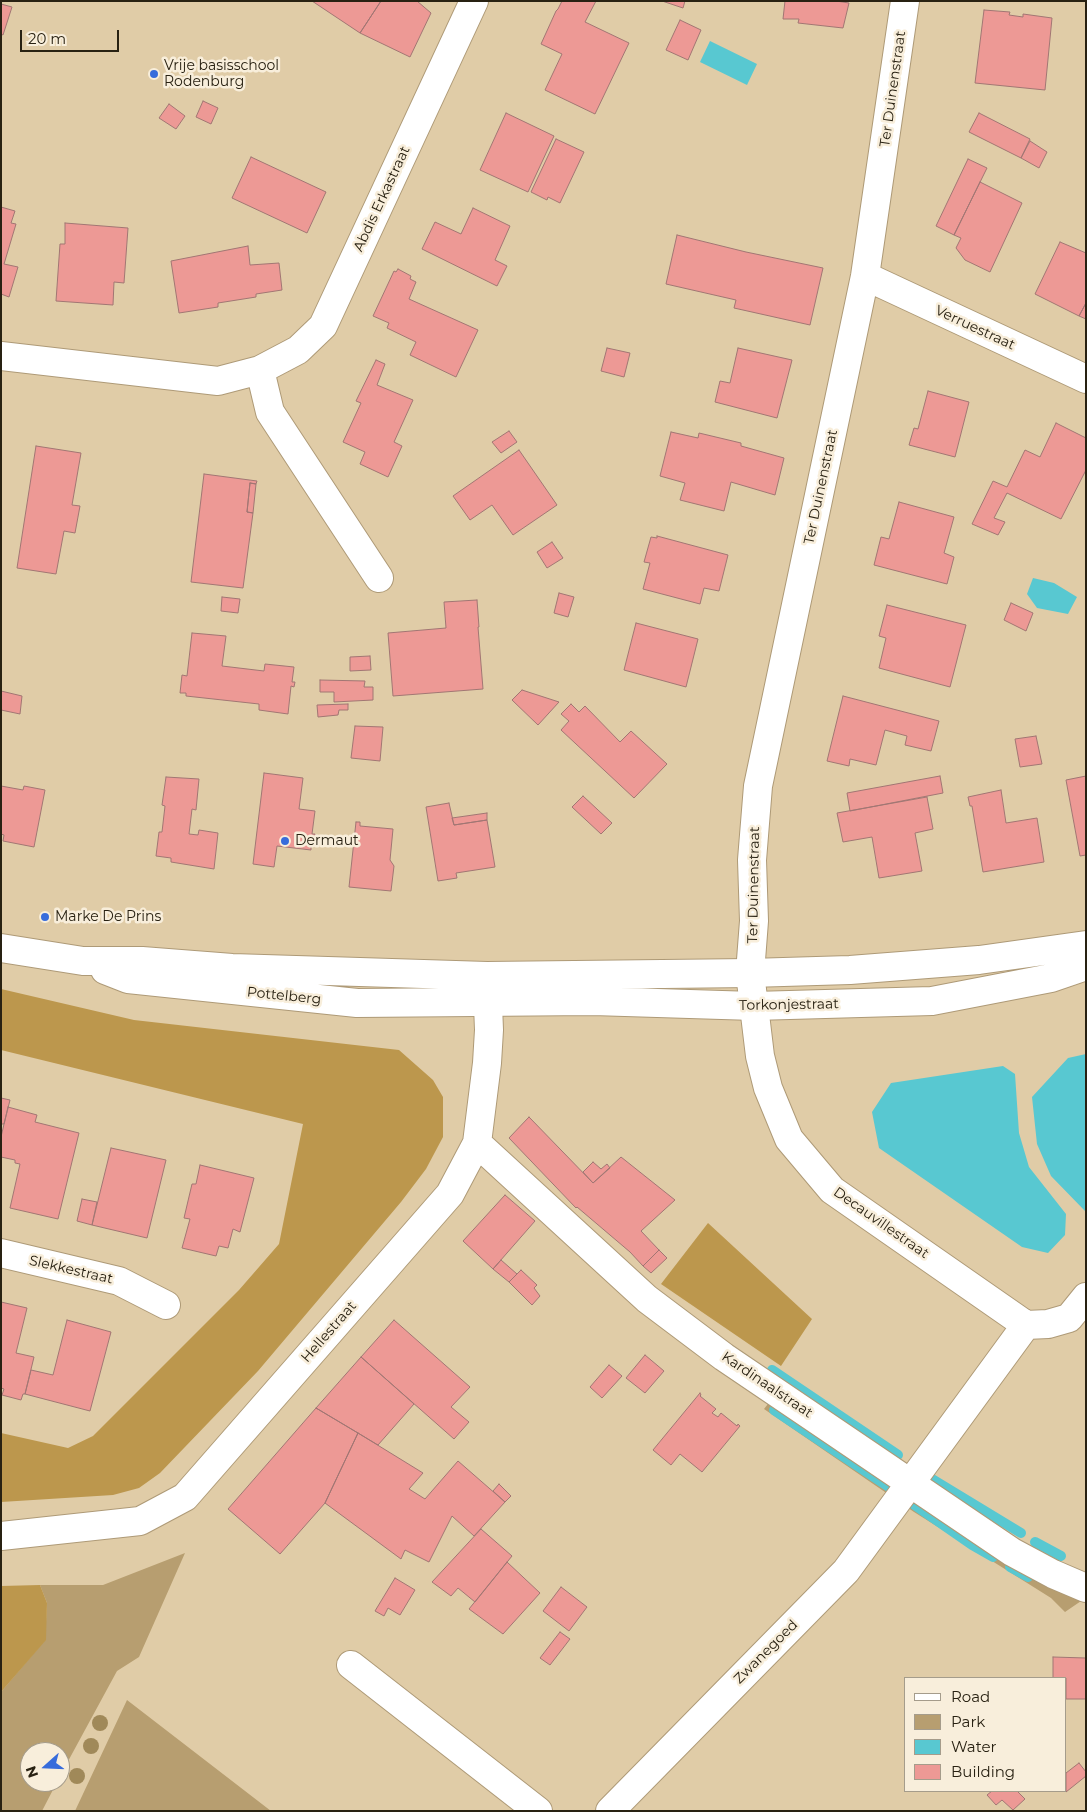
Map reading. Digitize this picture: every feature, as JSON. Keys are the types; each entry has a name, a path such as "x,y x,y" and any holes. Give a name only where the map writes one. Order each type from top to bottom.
{"street":[{"name":"Abdis Erkastraat","path":"1,356 218,381 260,370 298,350 323,326 474,1"},
{"name":"Ter Duinenstraat","path":"750,973 754,921 752,860 758,786 865,276 905,1"},
{"name":"Verruestraat","path":"865,276 1086,379"},
{"path":"260,370 270,412 380,578"},
{"name":"Pottelberg","path":"1,948 83,961 142,961 232,968 487,976"},
{"name":"Torkonjestraat","path":"487,976 850,970 1080,953"},
{"name":"Torkonjestraat","path":"488,1003 593,1001 754,1006 932,1000 1051,978 1080,953"},
{"name":"Pottelberg","path":"83,961 128,979 357,1003 488,1003"},
{"name":"Decauvillestraat","path":"750,973 760,1056 768,1088 789,1139 832,1190 1026,1325"},
{"name":"Hellestraat","path":"1,1536 140,1521 185,1497 450,1194 477,1143 489,1030 487,976"},
{"name":"Kardinaalstraat","path":"477,1143 647,1300 724,1357 1012,1552 1053,1574 1086,1588"},
{"name":"Slekkestraat","path":"1,1253 119,1281 166,1305"},
{"path":"911,1483 1026,1325 1048,1324 1069,1318 1086,1297"},
{"name":"Zwanegoed","path":"610,1811 846,1571 911,1483"},
{"path":"351,1665 538,1811"}],"green space":[{"path":"771,1400 1084,1599 1065,1612 1051,1598 914,1512 764,1409"},
{"path":"185,1553 139,1657 117,1671 70,1758 70,1742 20,1742 20,1792 52,1792 42,1811 1,1811 1,1692 45,1640 47,1603 40,1585 103,1585"},
{"path":"127,1700 271,1811 75,1811"}],"shaded area":[{"path":"1,989 134,1020 399,1050 433,1080 443,1097 443,1137 426,1169 401,1202 258,1371 160,1473 139,1488 113,1495 1,1502 1,1433 68,1448 93,1436 239,1290 279,1244 303,1124 1,1050"},
{"path":"708,1223 812,1319 781,1366 661,1284"},
{"path":"40,1585 47,1603 46,1640 1,1692 1,1586"}],"water":[{"path":"710,41 757,64 747,85 700,62"},
{"path":"1033,578 1054,583 1077,597 1068,614 1037,608 1027,594"},
{"path":"1086,1054 1085,1211 1051,1176 1037,1144 1032,1097 1068,1058"},
{"path":"1003,1066 1015,1074 1019,1133 1029,1167 1066,1214 1065,1235 1048,1253 1022,1247 879,1148 872,1112 891,1083"}],"building":[{"path":"312,1 381,1 360,33"},
{"path":"381,1 417,1 431,13 410,57 360,33"},
{"path":"562,1 596,1 585,22 629,43 595,114 545,90 562,54 541,44"},
{"path":"662,1 685,1 683,8"},
{"path":"785,1 836,1 849,3 843,28 798,23 799,19 783,19"},
{"path":"1,4 12,7 3,35 1,34"},
{"path":"984,10 1010,12 1009,15 1023,17 1023,14 1052,18 1045,90 975,83"},
{"path":"680,20 701,30 688,60 666,50"},
{"path":"203,101 218,108 211,124 196,117"},
{"path":"169,104 185,116 176,129 159,118"},
{"path":"506,113 554,136 528,192 480,170"},
{"path":"979,113 1030,139 1021,158 969,132"},
{"path":"556,139 584,152 560,203 548,197 547,200 531,192"},
{"path":"1030,141 1047,152 1039,168 1021,158"},
{"path":"251,157 326,192 307,233 232,198"},
{"path":"968,159 987,168 954,235 936,226"},
{"path":"980,182 1022,203 990,272 965,260 956,248 961,238 954,235"},
{"path":"1,207 15,211 11,223 16,224 4,264 18,267 9,297 1,294"},
{"path":"473,208 510,226 495,260 507,266 497,286 422,249 435,222 461,234"},
{"path":"65,223 128,228 124,283 114,282 113,305 56,301 60,244 65,244"},
{"path":"677,235 823,268 810,325 734,308 736,300 666,284"},
{"path":"1060,242 1086,253 1086,303 1079,316 1035,294"},
{"path":"248,246 250,265 279,263 282,290 256,294 256,297 218,303 218,307 179,313 171,261"},
{"path":"398,269 411,276 410,279 416,282 409,299 478,330 456,377 410,355 416,342 387,328 389,323 373,316 394,271 396,272"},
{"path":"1086,303 1086,319 1079,316"},
{"path":"607,348 630,353 624,377 601,371"},
{"path":"738,348 792,360 777,418 715,402 720,381 730,383"},
{"path":"376,360 385,364 377,385 413,400 394,442 402,446 388,477 360,464 365,452 343,442 361,403 356,401"},
{"path":"928,391 969,402 955,457 909,445 914,428 918,429"},
{"path":"1056,423 1086,438 1086,470 1061,519 1007,493 994,518 1005,522 998,535 972,524 993,481 1007,487 1025,450 1040,457"},
{"path":"509,431 517,442 501,453 492,442"},
{"path":"671,432 698,438 699,433 741,443 741,446 784,458 775,495 731,482 724,511 680,500 685,483 660,476"},
{"path":"36,446 81,453 72,505 80,506 75,533 64,531 56,574 17,568"},
{"path":"519,450 557,505 513,535 492,505 470,520 453,496"},
{"path":"204,474 257,481 256,484 250,483 247,512 253,513 243,588 191,582"},
{"path":"250,483 256,484 253,513 247,512"},
{"path":"899,502 954,517 944,553 954,557 947,584 874,565 881,537 889,539"},
{"path":"657,536 728,555 719,591 704,588 700,604 643,589 650,563 644,562 651,537 657,538"},
{"path":"552,542 563,558 547,568 537,552"},
{"path":"559,593 574,597 568,617 554,613"},
{"path":"222,597 240,599 238,613 221,611"},
{"path":"477,600 483,689 393,696 388,633 446,628 444,602"},
{"path":"1011,603 1033,613 1026,631 1004,620"},
{"path":"887,605 966,625 950,687 879,668 886,638 879,636"},
{"path":"636,623 698,639 686,687 624,670"},
{"path":"192,633 226,636 222,666 264,671 265,664 294,667 292,682 295,682 294,687 291,686 288,714 259,710 259,704 186,696 186,693 180,693 182,675 187,676"},
{"path":"370,656 371,670 350,671 350,657"},
{"path":"320,680 365,681 364,687 373,687 373,700 334,702 334,692 320,692"},
{"path":"522,690 559,702 538,725 512,700"},
{"path":"1,691 22,696 20,714 1,710"},
{"path":"843,696 939,721 931,751 905,745 907,736 885,730 876,765 850,759 849,766 827,761"},
{"path":"348,704 348,710 339,710 338,715 318,717 317,705"},
{"path":"571,704 579,712 585,706 620,742 631,731 667,764 634,798 561,730 569,721 561,714"},
{"path":"355,726 383,727 380,761 351,758"},
{"path":"1036,736 1042,764 1020,767 1015,739"},
{"path":"264,773 303,778 299,809 315,811 312,834 315,834 314,842 311,842 311,850 277,846 274,867 253,864"},
{"path":"940,776 943,793 850,811 847,793"},
{"path":"1086,776 1086,855 1080,856 1066,780"},
{"path":"166,777 199,779 196,810 192,809 189,834 198,835 199,830 218,833 214,869 171,862 171,858 156,856 159,832 162,832 165,806 162,805"},
{"path":"1,786 23,790 24,786 45,790 34,847 3,841 4,835 1,834"},
{"path":"1001,790 1006,823 1037,818 1044,862 983,872 972,806 970,806 968,797"},
{"path":"583,796 612,823 601,834 572,807"},
{"path":"927,797 933,829 915,833 922,871 879,878 872,837 843,842 837,813"},
{"path":"449,803 454,825 487,820 495,867 456,873 457,878 438,881 426,807"},
{"path":"487,813 487,820 454,825 452,818"},
{"path":"356,822 360,822 360,826 393,829 390,860 394,866 391,891 349,887"},
{"path":"1,1098 10,1100 4,1124 1,1124"},
{"path":"8,1107 37,1115 35,1122 79,1133 58,1219 10,1208 20,1164 15,1163 15,1160 1,1157 1,1137"},
{"path":"529,1117 593,1183 621,1157 675,1200 641,1231 659,1250 643,1266 630,1252 576,1208 509,1138"},
{"path":"111,1148 166,1160 147,1238 92,1225"},
{"path":"593,1162 601,1169 607,1164 610,1168 593,1183 583,1172"},
{"path":"200,1165 254,1178 240,1232 233,1229 228,1248 219,1246 216,1256 182,1248 190,1219 184,1218 192,1184 196,1184"},
{"path":"505,1195 535,1221 493,1269 463,1241"},
{"path":"82,1199 97,1202 92,1225 77,1221"},
{"path":"659,1250 667,1258 651,1273 643,1266"},
{"path":"501,1260 517,1274 509,1282 493,1269"},
{"path":"521,1270 537,1285 534,1288 540,1296 532,1305 509,1282"},
{"path":"1,1302 27,1308 16,1353 34,1357 25,1394 23,1394 21,1400 2,1395 4,1389 1,1388"},
{"path":"67,1320 111,1332 90,1411 25,1394 31,1370 53,1375"},
{"path":"394,1320 470,1387 451,1407 469,1422 454,1439 361,1357"},
{"path":"645,1355 664,1371 645,1393 626,1378"},
{"path":"361,1357 414,1404 378,1445 316,1408"},
{"path":"609,1365 622,1376 602,1398 590,1387"},
{"path":"700,1393 700,1396 716,1409 712,1413 718,1417 721,1413 737,1426 738,1424 740,1426 702,1472 680,1454 671,1465 653,1450"},
{"path":"316,1408 358,1433 325,1503 280,1554 228,1509"},
{"path":"358,1433 423,1473 409,1489 425,1499 458,1461 505,1502 474,1536 452,1516 429,1562 405,1550 401,1559 325,1503"},
{"path":"499,1484 511,1496 505,1502 493,1491"},
{"path":"481,1529 512,1556 475,1602 458,1588 451,1596 432,1582"},
{"path":"507,1562 540,1593 503,1634 469,1609"},
{"path":"395,1578 415,1590 400,1615 388,1608 384,1616 375,1611"},
{"path":"561,1587 587,1607 569,1631 543,1611"},
{"path":"560,1632 570,1639 550,1665 540,1658"},
{"path":"1053,1657 1086,1658 1086,1699 1067,1699 1067,1677 1053,1677"},
{"path":"1079,1763 1086,1772 1086,1776 1067,1791 1067,1772"},
{"path":"991,1792 1018,1792 1025,1799 1013,1810 1002,1800 996,1805 987,1795"}],"waterway":[{"path":"772,1370 898,1455"},
{"path":"774,1410 895,1491"},
{"path":"932,1479 1021,1533"},
{"path":"910,1502 972,1545 993,1557"},
{"path":"1035,1542 1061,1556"},
{"path":"1010,1567 1028,1577"}],"place":[{"name":"Vrije basisschool Rodenburg","path":"154,74"},
{"name":"Dermaut","path":"285,841"},
{"name":"Marke De Prins","path":"45,917"}]}
